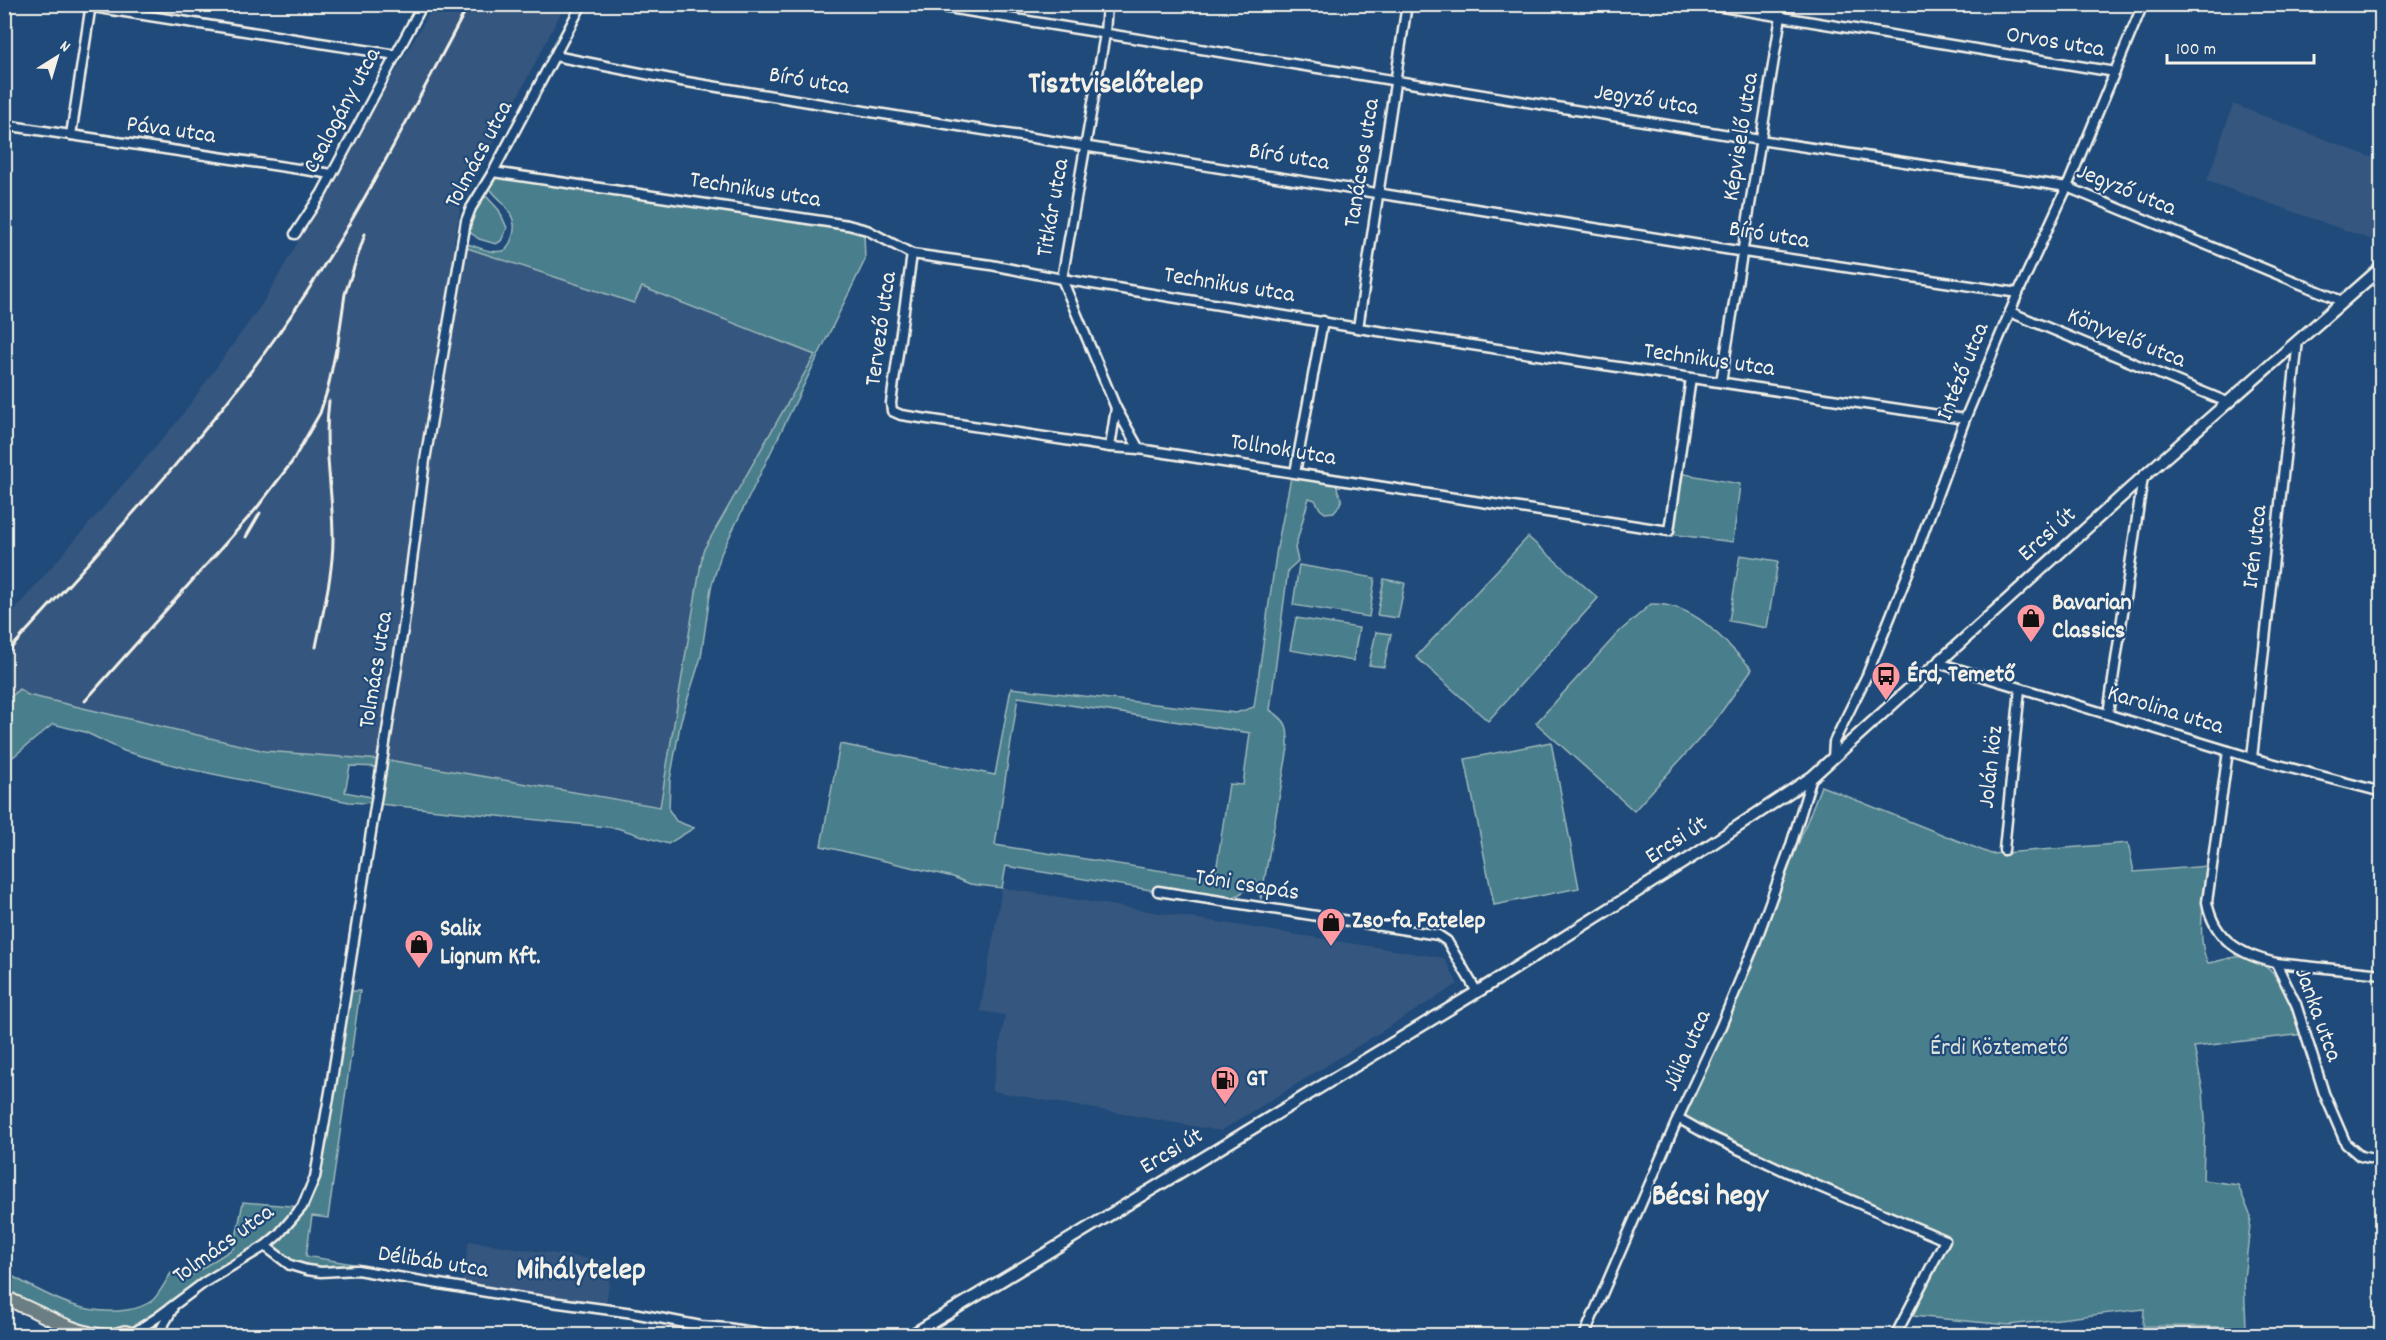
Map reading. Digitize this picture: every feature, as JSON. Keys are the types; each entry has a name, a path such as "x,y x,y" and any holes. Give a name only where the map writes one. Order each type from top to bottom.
{"main road":[{"name":"Ercsi út","path":"910,1335 1477,992 1695,855 1812,777 2143,477 2382,267"},
{"path":"4,1296 92,1335 125,1332 136,1334"},
{"path":"17,1302 69,1335"}],"street":[{"path":"74,4 396,55"},
{"name":"Csalogány utca","path":"295,234 332,174 423,4"},
{"name":"Tolmács utca","path":"136,1334 205,1282 265,1246 291,1222 302,1207 310,1190 319,1161 404,623 425,460 462,236 471,208 493,172 582,4"},
{"name":"Jegyző utca","path":"924,4 1760,140 2067,187 2342,301"},
{"name":"Titkár utca","path":"1107,4 1105,34 1062,279 1116,408 1139,449"},
{"name":"Tanácsos utca","path":"1358,328 1407,4"},
{"name":"Orvos utca","path":"1704,4 2115,72"},
{"name":"Képviselő utca","path":"1722,382 1783,4"},
{"name":"Intéző utca","path":"1833,758 1834,742 1867,675 1912,564 1965,419 2018,293 2067,187 2143,4"},
{"path":"70,135 91,6"},
{"name":"Bíró utca","path":"555,56 704,84 1744,252 2018,293"},
{"name":"Páva utca","path":"4,125 332,174"},
{"name":"Technikus utca","path":"493,172 848,225 867,230 912,254 991,265 1358,328 1965,419"},
{"name":"Tervező utca","path":"892,411 891,403 912,254"},
{"name":"Könyvelő utca","path":"2010,312 2228,402"},
{"path":"1294,473 1323,321"},
{"name":"Irén utca","path":"2252,758 2298,340"},
{"name":"Tollnok utca","path":"892,411 901,415 1110,447 1139,449 1669,531 1691,378"},
{"path":"1110,447 1116,408"},
{"path":"2108,714 2143,477"},
{"name":"Karolina utca","path":"1938,663 2252,758 2382,792"},
{"name":"Jolán köz","path":"2004,850 2020,688"},
{"name":"Janka utca","path":"2228,751 2206,902 2210,917 2226,940 2241,952 2276,963 2296,1004 2324,1093 2346,1144 2360,1156 2382,1161"},
{"name":"Júlia utca","path":"1584,1335 1754,946 1790,848 1812,777"},
{"name":"Tóni csapás","path":"1158,891 1438,935 1447,941 1477,992"},
{"path":"2276,963 2382,974"},
{"path":"1678,1118 1708,1135 1806,1181 1945,1240 1895,1335"},
{"name":"Délibáb utca","path":"265,1246 283,1261 297,1268 321,1272 357,1270 702,1326 778,1335"},
{"name":"Tolmács utca","path":"157,1335 177,1304"}],"shaded area":[{"path":"434,5 565,5 460,209 454,243 634,303 642,287 815,355 703,551 660,807 394,761 265,751 28,695 19,689 10,698 5,694 4,622 177,422 262,304 298,242 295,240 325,194"},
{"path":"2233,104 2381,161 2381,243 2207,181"},
{"path":"1002,888 1444,958 1458,984 1221,1131 992,1091 1005,1015 980,1011"},
{"path":"469,1241 612,1262 606,1305 462,1282"}],"green space":[{"path":"496,177 848,228 864,233 865,260 721,554 711,588 701,657 681,720 670,780 669,810 676,821 694,828 668,844 617,828 379,804 376,801 349,802 184,768 124,751 85,732 53,724 13,757 5,756 4,694 10,698 19,689 28,695 265,751 394,761 660,807 703,551 815,355 642,287 634,303 464,247 465,243 496,252 506,250 513,237 514,225 511,214 490,187","holes":["350,766 381,767 376,798 345,792"]},
{"path":"483,197 487,197 499,210 507,228 501,241 496,244 479,239 467,230"},
{"path":"1679,473 1740,484 1733,542 1670,534"},
{"path":"1291,477 1337,484 1341,502 1334,512 1325,513 1315,500 1309,498 1295,548 1298,561 1288,570 1270,710 1281,718 1286,726 1288,748 1261,899 1255,880 1239,895 1217,901 1006,866 1002,888 970,884 953,877 821,846 840,744 995,775 1011,688 1236,713 1254,707 1277,548","holes":["1018,697 1250,733 1243,785 1229,784 1215,879 995,845"]},
{"path":"1528,537 1598,598 1488,721 1416,657"},
{"path":"1740,555 1778,561 1767,628 1729,621"},
{"path":"1299,565 1375,578 1369,617 1293,605"},
{"path":"1384,579 1405,583 1398,618 1377,615"},
{"path":"1651,604 1667,605 1695,616 1719,635 1752,669 1712,725 1634,811 1536,723 1619,632"},
{"path":"1296,618 1359,628 1353,661 1290,650"},
{"path":"1376,632 1391,634 1384,667 1369,665"},
{"path":"1551,742 1579,888 1494,905 1465,759"},
{"name":"Érdi Köztemető","path":"1821,786 1991,854 2128,843 2134,872 2208,866 2201,929 2204,953 2208,963 2236,957 2250,958 2262,964 2272,972 2288,996 2304,1034 2194,1047 2203,1091 2205,1119 2203,1180 2238,1185 2251,1217 2244,1279 2246,1327 2143,1326 2144,1309 2009,1325 1913,1316 1949,1238 1782,1167 1684,1117 1753,959"},
{"path":"345,991 360,991 328,1218 312,1216 306,1256 382,1269 297,1268 265,1246 141,1329 92,1335 5,1296 4,1272 48,1295 78,1307 110,1311 137,1308 153,1300 171,1273 190,1276 234,1248 243,1202 302,1207 310,1190"}],"railway":[{"path":"4,656 180,459 247,377 278,334 331,255 355,214 469,4"},
{"path":"336,356 345,294 365,234"},
{"path":"85,701 256,509 292,462 320,413 336,349"},
{"path":"316,647 333,552 327,435 329,401"},
{"path":"246,537 260,513"}],"place":[{"name":"Bavarian Classics","path":"2031,644"},
{"name":"Érd, Temető","path":"1886,702"},
{"name":"Zso-fa Fatelep","path":"1331,948"},
{"name":"Salix Lignum Kft.","path":"419,970"},
{"name":"GT","path":"1225,1106"}],"district":[{"name":"Tisztviselőtelep","path":"1116,86"},
{"name":"Bécsi hegy","path":"1710,1198"},
{"name":"Mihálytelep","path":"581,1272"}]}
